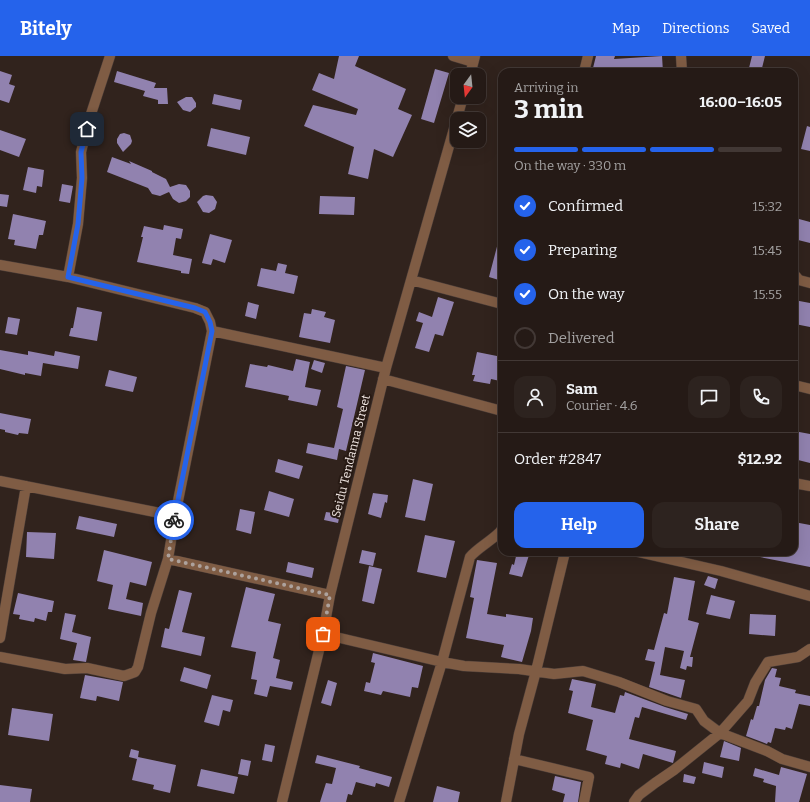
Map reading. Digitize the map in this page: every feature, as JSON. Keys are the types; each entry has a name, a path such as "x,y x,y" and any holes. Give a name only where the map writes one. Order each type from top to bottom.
{"street":[{"path":"68,277 78,224 82,178 81,152 90,117 110,56"},
{"path":"453,56 474,59"},
{"path":"585,68 588,56"},
{"path":"681,56 682,68"},
{"name":"Seidu Tendanna Street","path":"282,802 323,634 330,595 383,379 461,104"},
{"path":"0,265 68,277 195,308 205,312 210,322 212,331 175,516 168,559 151,614 138,667 135,672 124,676 87,668 66,670 0,657"},
{"path":"411,280 498,303"},
{"path":"798,280 810,283"},
{"path":"212,331 386,368"},
{"path":"383,379 498,410"},
{"path":"798,386 810,389"},
{"path":"0,481 175,516"},
{"path":"798,484 810,486"},
{"path":"0,638 26,486"},
{"path":"399,802 442,662 470,557 479,548 498,534"},
{"path":"506,802 519,734 564,556"},
{"path":"655,556 721,571 810,596"},
{"path":"168,559 330,595"},
{"path":"323,634 464,666 536,671 554,674 583,671 619,682 667,701 696,709 704,721 720,733 767,751 782,759 810,767"},
{"path":"634,802 639,795 674,770 720,733 748,701 755,683 768,662 798,657 810,649"},
{"path":"514,759 590,777 584,802"}],"building":[{"path":"339,56 359,56 355,66 406,89 398,109 412,115 393,157 374,149 368,179 348,174 354,147 304,126 313,105 356,115 358,109 312,90 319,73 334,79"},
{"path":"596,56 615,56 614,59 662,56 663,68 593,68"},
{"path":"752,56 765,56 762,68 749,68"},
{"path":"435,69 449,73 434,123 421,119"},
{"path":"0,71 12,75 9,84 15,86 9,103 0,100"},
{"path":"117,71 156,83 154,88 167,88 168,104 158,104 158,100 143,96 145,91 114,82"},
{"path":"214,94 242,100 240,110 212,104"},
{"path":"186,97 192,97 196,103 196,107 190,112 183,110 177,102"},
{"path":"807,126 810,127 810,151 801,149"},
{"path":"211,128 250,137 246,155 207,146"},
{"path":"0,130 26,139 19,157 0,150"},
{"path":"124,133 130,135 132,141 123,152 117,143 117,139 120,134"},
{"path":"112,157 131,164 129,161 152,171 166,179 170,187 179,184 186,185 190,191 190,197 186,201 179,203 173,199 169,192 160,196 152,194 148,188 107,172"},
{"path":"28,167 44,170 42,187 37,186 36,193 23,190"},
{"path":"62,184 73,186 70,203 59,201"},
{"path":"0,194 9,195 7,207 0,206"},
{"path":"206,195 213,196 217,202 215,209 209,213 203,212 197,202"},
{"path":"320,196 355,197 354,215 319,214"},
{"path":"13,214 46,221 43,235 39,235 36,249 14,245 15,240 8,239"},
{"path":"799,219 810,222 810,243 798,240"},
{"path":"164,225 183,229 181,239 176,238 173,255 192,259 189,274 137,262 144,226 163,230"},
{"path":"210,234 232,240 225,263 213,259 211,265 202,263"},
{"path":"498,243 498,280 489,277"},
{"path":"278,263 287,265 285,273 298,276 294,294 257,286 261,268 276,271"},
{"path":"438,297 454,302 443,336 435,334 429,352 415,348 423,323 416,321 419,312 432,317"},
{"path":"798,301 810,303 810,327 798,325"},
{"path":"248,302 259,305 256,319 245,316"},
{"path":"77,307 102,312 97,341 69,336 71,328 73,328"},
{"path":"312,309 326,312 324,317 335,320 330,343 299,337 304,313 311,314"},
{"path":"8,317 20,319 17,335 5,333"},
{"path":"0,350 28,355 28,351 54,356 55,351 80,356 78,369 43,363 41,376 25,373 25,375 0,369"},
{"path":"477,352 498,356 498,381 491,379 490,384 473,381 475,375 472,375"},
{"path":"296,359 310,362 305,387 321,390 317,406 288,400 289,396 245,387 250,364 267,367 268,365 293,371"},
{"path":"314,360 325,363 322,373 311,369"},
{"path":"346,366 365,370 346,451 339,449 337,460 306,453 308,443 334,448 343,409 337,407"},
{"path":"109,370 137,377 133,392 105,386"},
{"path":"0,413 31,419 28,434 19,433 18,435 5,432 5,430 0,429"},
{"path":"798,432 810,434 810,463 798,460"},
{"path":"278,459 303,466 299,479 275,472"},
{"path":"413,479 433,484 425,521 405,517"},
{"path":"269,491 294,499 289,517 264,510"},
{"path":"373,493 388,495 387,503 385,502 381,518 368,514"},
{"path":"240,509 255,512 251,534 236,530"},
{"path":"326,512 340,514 338,523 324,520"},
{"path":"79,516 117,524 114,537 76,529"},
{"path":"798,523 810,525 810,567 755,556 798,556"},
{"path":"27,532 56,533 54,559 26,557"},
{"path":"425,535 455,541 446,578 417,572"},
{"path":"104,550 152,562 146,586 130,582 126,599 143,603 141,616 108,609 113,585 97,581"},
{"path":"362,550 376,553 373,566 359,563"},
{"path":"516,556 529,556 522,577 509,574 512,564 514,565"},
{"path":"477,560 497,563 487,614 506,617 506,614 533,618 531,631 522,662 501,657 504,645 466,638 474,598 470,597"},
{"path":"288,562 314,568 312,578 286,572"},
{"path":"369,566 382,569 374,604 362,601"},
{"path":"708,576 718,579 715,589 704,585"},
{"path":"674,577 695,581 688,620 699,623 690,657 693,657 692,667 687,666 686,670 680,668 684,651 665,647 660,675 685,680 681,698 649,687 655,662 645,660 648,649 654,650 664,613 667,614"},
{"path":"246,587 275,594 268,621 281,624 273,658 280,660 276,678 293,682 291,690 270,686 267,697 254,694 257,680 251,679 256,652 231,647"},
{"path":"179,590 192,593 182,632 205,637 201,656 161,647 165,628 169,629"},
{"path":"18,593 54,601 52,612 48,612 46,621 35,618 34,622 19,619 20,615 13,614"},
{"path":"711,595 735,601 730,619 706,614"},
{"path":"65,613 76,615 72,632 91,637 86,662 73,660 77,643 60,639"},
{"path":"750,614 776,615 775,636 749,634"},
{"path":"373,653 423,666 418,688 412,687 410,697 383,691 381,695 364,691 366,682 370,683 375,663 371,662"},
{"path":"184,667 211,675 207,689 180,681"},
{"path":"772,668 777,669 775,677 781,678 779,686 796,690 795,693 810,696 810,706 799,704 792,729 786,727 785,730 775,728 771,743 768,742 767,744 746,736 751,719 753,720 757,706 759,706 765,680"},
{"path":"85,675 123,682 119,701 97,696 96,701 80,698"},
{"path":"572,679 596,684 591,707 615,713 620,695 624,696 625,692 688,714 686,720 642,707 639,718 635,717 629,739 676,751 673,763 643,754 639,769 621,763 620,768 605,764 607,756 586,750 593,720 568,713 573,691 569,690"},
{"path":"328,680 337,683 331,706 321,703"},
{"path":"212,695 233,700 230,712 223,710 219,726 204,722"},
{"path":"12,708 53,714 49,741 8,735"},
{"path":"724,741 741,748 739,761 720,757"},
{"path":"265,744 275,746 272,762 262,760"},
{"path":"131,749 139,751 138,757 176,765 170,793 153,789 154,785 132,780 137,759 129,757"},
{"path":"317,755 360,766 359,768 392,777 389,787 376,783 375,787 356,782 352,795 348,794 346,802 320,802 326,783 332,784 336,768 315,763"},
{"path":"241,759 251,761 248,776 238,774"},
{"path":"704,762 724,767 722,778 702,773"},
{"path":"781,767 807,774 799,802 775,802 776,786 763,782 764,779 753,776 755,768 779,775"},
{"path":"201,769 238,777 234,794 197,786"},
{"path":"684,774 696,777 694,784 683,782"},
{"path":"555,776 581,782 578,802 563,802 565,794 552,790"},
{"path":"0,785 32,789 30,802 0,802"},
{"path":"437,786 460,792 458,802 433,802"}],"way so far":[{"path":"174,520 168,559 330,595 323,634"}],"route":[{"path":"87,129 81,152 82,178 78,224 68,277 195,308 205,312 210,322 212,331 174,520"}]}
